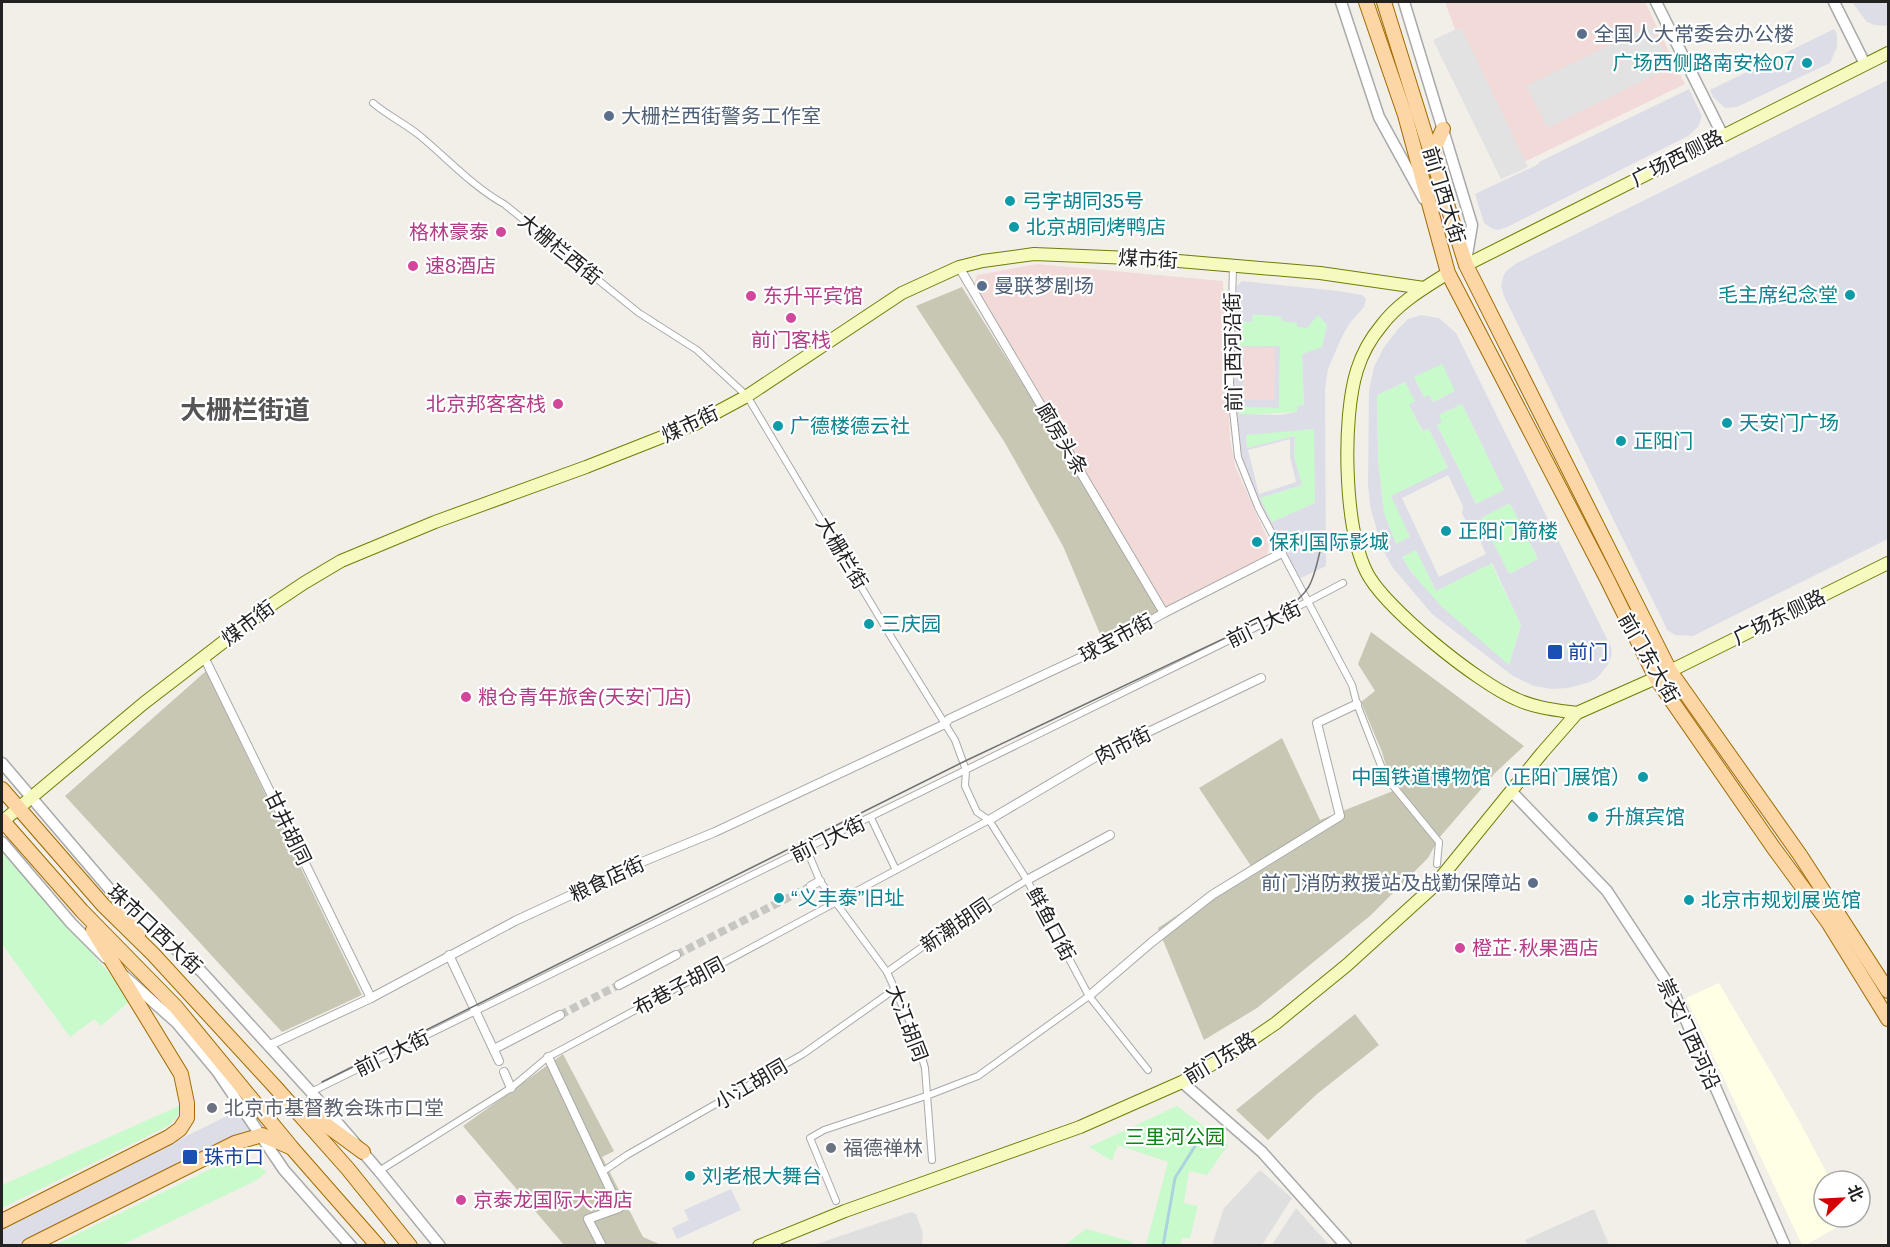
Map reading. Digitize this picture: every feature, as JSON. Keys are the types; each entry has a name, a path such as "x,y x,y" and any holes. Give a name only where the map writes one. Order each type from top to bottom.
{"main road":[{"name":"前门西大街","path":"1366,2 1405,115 1448,273"},
{"name":"前门西大街","path":"1384,2 1466,265"},
{"name":"广场西侧路","path":"1466,265 1888,53"},
{"path":"1432,154 1443,129"},
{"name":"煤市街","path":"2,821 144,703 274,603 341,561 435,522 695,424 747,396 902,293 959,267 983,261 1035,254 1155,259 1360,277 1424,288"},
{"path":"1466,265 1424,288 1394,312 1381,325 1367,346 1357,369 1352,393 1348,438 1350,507 1356,546 1366,571 1384,599 1461,664 1493,687 1524,703 1545,709 1577,713"},
{"name":"前门东大街","path":"1466,265 1670,671 1800,855 1888,991"},
{"name":"前门东大街","path":"1448,273 1656,678 1828,922 1888,1019"},
{"name":"广场东侧路","path":"1577,713 1656,678 1888,563"},
{"name":"前门东路","path":"759,1245 845,1211 1080,1127 1182,1082 1238,1049 1276,1023 1387,930 1434,886 1577,713"},
{"name":"珠市口西大街","path":"2,789 103,905 153,954 278,1089"},
{"name":"珠市口西大街","path":"2,821 82,911 176,1007 292,1148 364,1229"},
{"path":"117,898 153,954"},
{"path":"2,1221 170,1137 180,1129 187,1118 187,1103 180,1074 82,911"},
{"path":"116,968 176,1007"},
{"path":"278,1089 363,1152"},
{"path":"278,1089 410,1245"},
{"path":"29,1245 235,1143 262,1135 292,1148"},
{"path":"364,1229 373,1245"},
{"path":"364,1229 378,1245"}],"street":[{"name":"前门西大街","path":"1341,2 1379,117 1433,216"},
{"name":"前门西大街","path":"1404,2 1472,225 1466,265"},
{"path":"1656,2 1722,135"},
{"path":"1834,2 1865,64"},
{"name":"大栅栏西街","path":"373,103 388,116 417,134 489,195 504,204 639,313 697,351 747,396"},
{"name":"前门西河沿街","path":"1233,265 1230,383 1238,457 1257,507 1352,685 1385,776 1438,842 1437,864"},
{"name":"廊房头条","path":"959,267 1164,613"},
{"name":"大栅栏街","path":"747,396 947,722 967,773"},
{"name":"球宝市街","path":"947,722 1101,648 1282,553"},
{"name":"前门大街","path":"311,1092 967,773 1343,582"},
{"name":"甘井胡同","path":"204,657 371,998"},
{"name":"肉市街","path":"989,820 1094,758 1261,678"},
{"path":"836,1201 810,1138 824,1130 978,1076 1089,996 1212,895 1340,816 1317,723 1357,704"},
{"name":"粮食店街","path":"268,1046 371,998 515,921 642,862 715,832 947,722"},
{"name":"珠市口西大街","path":"2,763 117,898 201,971 311,1092 440,1245"},
{"name":"鲜鱼口街","path":"967,773 965,786 977,812 989,820 1027,880 1089,996 1148,1070"},
{"name":"崇文门西河沿","path":"1511,791 1607,891 1674,993 1785,1245"},
{"path":"871,818 897,870"},
{"name":"布巷子胡同","path":"379,1171 511,1088 548,1057 989,820"},
{"path":"1027,880 1110,835"},
{"path":"2,842 71,923 116,968 177,1023 217,1071 285,1170 351,1245"},
{"name":"大江胡同","path":"807,850 820,881 838,902 887,972 918,1046 925,1068 929,1095 932,1160"},
{"name":"新潮胡同","path":"887,972 952,926 1027,880"},
{"path":"811,886 820,881"},
{"path":"619,985 676,955"},
{"path":"449,956 499,1061"},
{"name":"小江胡同","path":"602,1172 637,1149 803,1054 895,989"},
{"path":"494,1049 560,1015"},
{"path":"548,1057 619,1208 588,1219 602,1245"},
{"path":"504,1071 511,1088"},
{"path":"1182,1082 1262,1152 1346,1245"}],"shaded area":[{"path":"1445,2 1645,2 1685,84 1522,163 1456,32"},
{"path":"1852,2 1888,2 1888,26 1867,22"},
{"path":"1650,25 1671,67 1547,128 1526,86"},
{"path":"1461,27 1528,167 1501,179 1433,40"},
{"path":"1834,29 1837,34 1837,47 1830,63 1737,107 1725,108 1713,97 1710,90"},
{"name":"天安门广场","path":"1888,80 1888,539 1693,636 1675,635 1667,630 1504,296 1501,286 1503,277 1506,271 1517,263"},
{"path":"1689,89 1702,116 1698,127 1688,136 1507,227 1498,230 1484,223 1475,194"},
{"path":"1037,264 1223,281 1230,439 1235,466 1269,542 1267,556 1166,610 974,285 977,275"},
{"path":"1242,281 1338,291 1362,295 1366,299 1364,307 1349,324 1340,341 1328,369 1325,389 1326,566 1299,579 1261,507 1242,457 1233,383 1237,286","holes":["1253,314 1282,317 1282,321 1297,323 1297,327 1307,328 1318,315 1327,325 1322,347 1302,354 1304,405 1297,406 1297,412 1279,415 1239,414 1239,407 1279,408 1280,346 1238,346 1240,321 1252,322","1244,347 1275,348 1274,400 1243,400","1314,429 1315,503 1272,522 1260,498 1302,485 1294,457 1295,436 1247,448 1246,435","1290,439 1290,457 1296,482 1259,494 1248,450"]},
{"path":"962,287 1054,434 1160,611 1103,641 1063,546 1005,443 916,306"},
{"path":"1421,315 1439,318 1456,333 1611,647 1612,654 1607,666 1597,678 1590,682 1568,688 1552,689 1534,686 1513,676 1432,614 1393,568 1382,548 1370,506 1368,484 1369,390 1374,367 1384,347 1408,319","holes":["1442,364 1455,391 1433,402 1429,395 1424,397 1414,377","1405,382 1415,401 1409,405 1423,431 1429,429 1448,468 1391,496 1410,537 1396,544 1384,513 1378,460 1377,395","1462,404 1504,490 1476,504 1437,425 1442,422 1439,415","1448,475 1463,506 1462,513 1467,523 1473,526 1486,554 1439,577 1402,498","1510,503 1538,559 1509,574 1481,518","1416,550 1436,591 1492,563 1521,625 1509,665 1442,607 1411,572 1402,557"]},
{"path":"1237,347 1279,347 1278,407 1237,406"},
{"path":"1371,632 1524,746 1495,773 1439,838 1428,858 1371,915 1257,1008 1204,1040 1158,928 1251,866 1199,788 1282,738 1320,820 1393,791 1382,752 1361,702 1375,691 1358,664"},
{"path":"206,671 362,995 282,1032 65,796"},
{"path":"1719,983 1825,1169 1812,1169 1812,1229 1834,1229 1806,1245 1802,1245 1686,998"},
{"path":"1355,1014 1379,1045 1317,1094 1268,1140 1236,1110"},
{"path":"563,1054 614,1151 602,1157 643,1237 661,1245 564,1245 463,1126"},
{"path":"241,1109 251,1130 17,1245 2,1246 2,1227"},
{"path":"1260,1170 1292,1198 1262,1245 1212,1245 1224,1208"},
{"path":"731,1189 741,1210 677,1239 672,1228 689,1220 684,1210"},
{"path":"1296,1208 1329,1245 1272,1245"},
{"path":"1594,1209 1609,1245 1528,1245 1525,1240"},
{"path":"911,1212 916,1214 923,1233 922,1245 814,1245"}],"green space":[{"path":"1253,314 1282,317 1318,315 1327,325 1322,348 1302,354 1304,406 1298,412 1239,415 1238,407 1279,408 1280,347 1238,346 1240,321 1252,322"},
{"path":"1442,363 1456,391 1432,402 1424,397 1414,377"},
{"path":"1406,382 1415,401 1410,405 1422,431 1429,429 1448,469 1392,496 1410,537 1396,544 1384,513 1378,460 1377,395"},
{"path":"1462,404 1504,490 1476,504 1437,425 1439,415"},
{"path":"1315,429 1315,503 1272,523 1260,498 1302,485 1294,457 1295,436 1247,448 1246,434"},
{"path":"1510,503 1538,559 1509,574 1481,518"},
{"path":"1416,550 1436,591 1491,563 1521,625 1509,665 1451,615 1424,588 1402,557"},
{"path":"2,851 132,999 101,1026 94,1019 70,1037 2,944"},
{"path":"181,1105 178,1116 168,1126 2,1208 2,1185"},
{"name":"三里河公园","path":"1177,1106 1228,1145 1207,1175 1189,1171 1184,1203 1198,1206 1190,1238 1182,1238 1180,1245 1146,1245 1168,1162 1118,1145 1112,1161 1089,1147"},
{"path":"241,1154 267,1172 255,1181 122,1245 55,1245"},
{"path":"1086,1229 1130,1241 1134,1245 1065,1245"}],"waterway":[{"path":"1163,1246 1175,1178 1202,1135"}],"tunnel":[{"path":"676,955 811,886"},
{"path":"560,1015 619,985"}],"tram line":[{"path":"322,1082 963,762 1282,611 1306,591 1313,577 1321,547"}],"place":[{"name":"全国人大常委会办公楼","path":"1582,34"},
{"name":"广场西侧路南安检07","path":"1807,63"},
{"name":"大栅栏西街警务工作室","path":"609,116"},
{"name":"弓字胡同35号","path":"1010,201"},
{"name":"北京胡同烤鸭店","path":"1014,227"},
{"name":"格林豪泰","path":"501,232"},
{"name":"速8酒店","path":"413,266"},
{"name":"曼联梦剧场","path":"982,286"},
{"name":"毛主席纪念堂","path":"1850,295"},
{"name":"东升平宾馆","path":"751,296"},
{"name":"前门客栈","path":"791,318"},
{"name":"北京邦客客栈","path":"558,404"},
{"name":"天安门广场","path":"1727,423"},
{"name":"广德楼德云社","path":"778,426"},
{"name":"正阳门","path":"1621,441"},
{"name":"正阳门箭楼","path":"1446,531"},
{"name":"保利国际影城","path":"1257,542"},
{"name":"三庆园","path":"869,624"},
{"name":"前门","path":"1555,652"},
{"name":"粮仓青年旅舍(天安门店)","path":"466,697"},
{"name":"中国铁道博物馆（正阳门展馆）","path":"1643,777"},
{"name":"升旗宾馆","path":"1593,817"},
{"name":"前门消防救援站及战勤保障站","path":"1533,883"},
{"name":"“义丰泰”旧址","path":"779,898"},
{"name":"北京市规划展览馆","path":"1689,900"},
{"name":"橙芷·秋果酒店","path":"1460,948"},
{"name":"北京市基督教会珠市口堂","path":"212,1108"},
{"name":"福德禅林","path":"831,1148"},
{"name":"珠市口","path":"190,1157"},
{"name":"刘老根大舞台","path":"690,1176"},
{"name":"京泰龙国际大酒店","path":"461,1200"}],"district":[{"name":"大栅栏街道","path":"245,410"}]}
